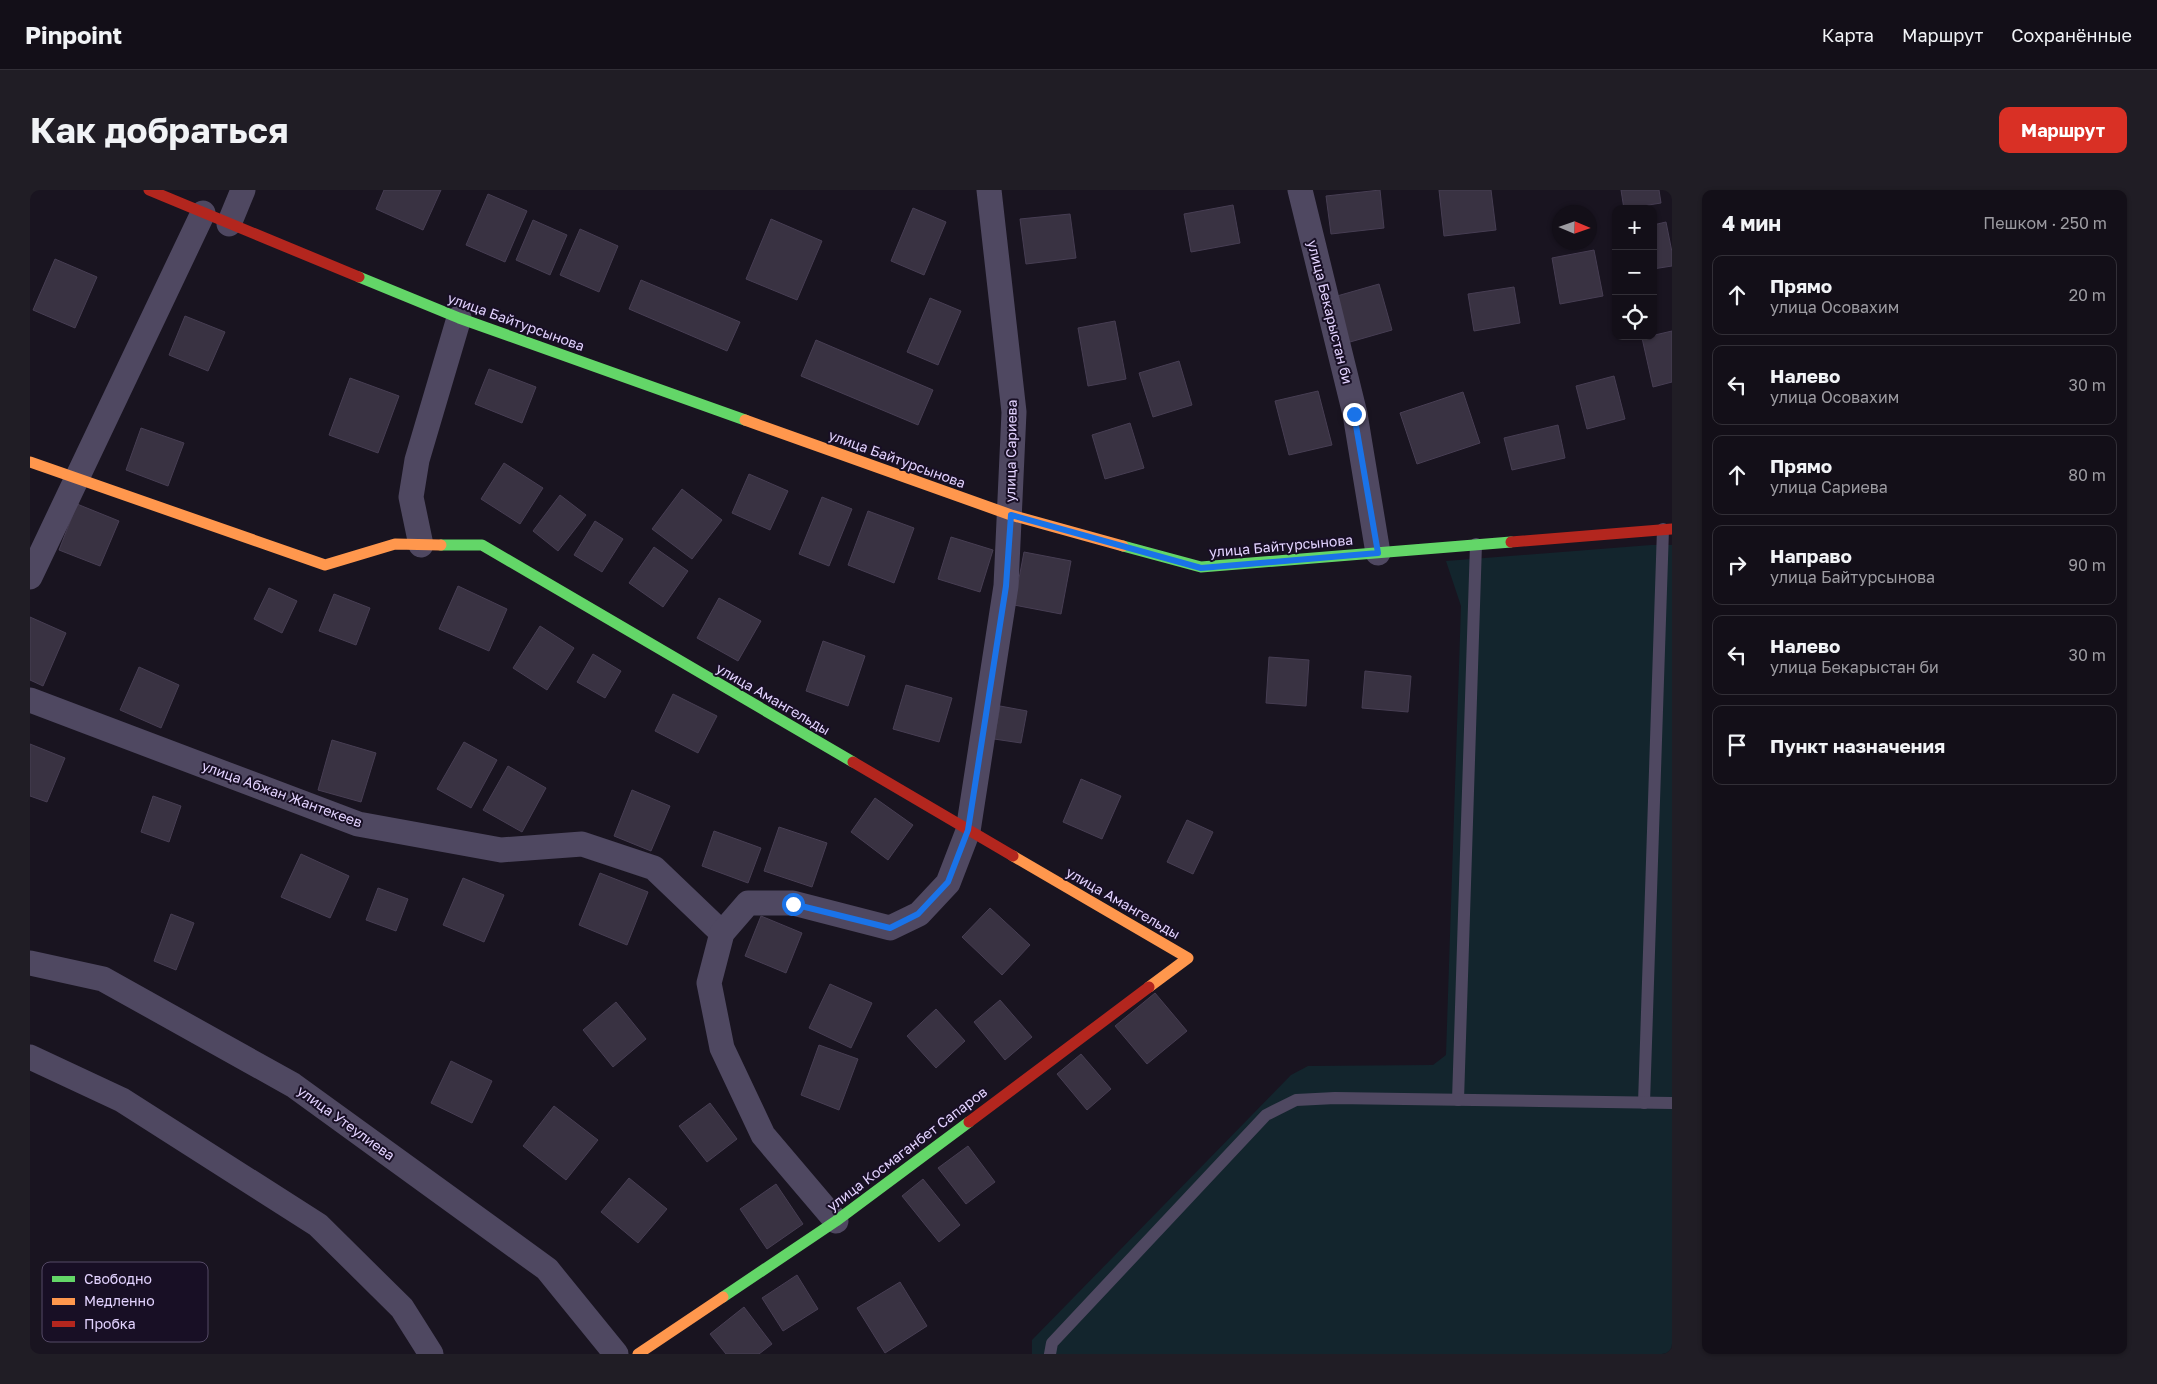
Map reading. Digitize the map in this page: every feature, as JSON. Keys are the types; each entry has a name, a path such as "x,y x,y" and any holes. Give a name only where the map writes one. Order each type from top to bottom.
{"street":[{"name":"улица Байтурсынова","path":"149,190 459,318 1011,515 1201,568 1667,529"},
{"path":"229,224 242,190"},
{"name":"улица Сариева","path":"722,933 748,904 793,904 890,928 918,914 948,882 968,830 1006,586 1011,515 1014,412 989,190"},
{"name":"улица Бекарыстан би","path":"1300,190 1354,414 1378,553"},
{"path":"30,577 203,213"},
{"path":"421,545 411,497 417,460 459,318"},
{"path":"30,462 78,477"},
{"name":"улица Амангельды","path":"78,477 325,566 395,544 482,545 1188,958"},
{"name":"улица Абжан Жантекеев","path":"30,700 358,824 501,850 582,844 654,868 722,933"},
{"path":"722,933 709,983 722,1048 763,1135 836,1221"},
{"name":"улица Космаганбет Сапаров","path":"638,1354 836,1221 1188,958"},
{"name":"улица Утеулиева","path":"30,963 102,980 292,1085 548,1269 616,1354"},
{"path":"30,1057 122,1100 318,1226 402,1308 432,1354"}],"lane":[{"path":"1644,1103 1667,529"},
{"path":"1458,1100 1476,544"},
{"path":"1050,1354 1052,1343 1266,1115 1296,1100 1335,1098 1672,1102"}],"shaded area":[{"path":"1672,545 1672,1354 1032,1354 1032,1340 1291,1075 1308,1066 1433,1065 1446,1055 1461,606 1446,561"}],"building":[{"path":"384,190 441,190 423,230 376,209"},
{"path":"1380,190 1384,228 1331,234 1326,196"},
{"path":"1439,190 1491,190 1496,230 1444,236"},
{"path":"1621,190 1659,190 1661,203 1623,205"},
{"path":"488,194 527,211 505,262 466,245"},
{"path":"1233,205 1240,243 1191,252 1184,214"},
{"path":"913,208 946,222 924,275 891,261"},
{"path":"1070,214 1076,258 1026,264 1020,219"},
{"path":"771,219 822,241 797,300 746,279"},
{"path":"533,220 567,235 550,275 516,260"},
{"path":"1666,222 1672,252 1672,266 1657,268 1657,224"},
{"path":"580,229 618,246 599,292 560,275"},
{"path":"1594,250 1603,296 1560,304 1552,258"},
{"path":"55,259 97,277 75,328 33,310"},
{"path":"641,280 740,322 727,351 629,309"},
{"path":"1379,284 1392,330 1343,344 1330,298"},
{"path":"1514,287 1520,323 1474,331 1468,294"},
{"path":"930,298 961,311 938,365 907,352"},
{"path":"185,316 225,332 208,371 169,355"},
{"path":"1115,321 1126,379 1088,386 1078,328"},
{"path":"1672,331 1672,382 1653,387 1642,340 1657,340 1657,334"},
{"path":"816,340 933,390 918,425 801,376"},
{"path":"1179,361 1192,405 1153,417 1139,373"},
{"path":"489,369 536,387 522,423 475,404"},
{"path":"1614,376 1625,419 1587,429 1576,386"},
{"path":"350,378 399,396 378,453 329,435"},
{"path":"1318,391 1332,445 1289,455 1275,401"},
{"path":"1463,392 1480,443 1417,464 1400,413"},
{"path":"1130,423 1144,468 1105,479 1092,435"},
{"path":"1558,425 1565,458 1512,470 1504,438"},
{"path":"141,428 184,443 168,486 126,470"},
{"path":"504,463 543,488 520,524 481,499"},
{"path":"749,474 788,491 770,530 732,513"},
{"path":"682,489 722,520 692,559 652,529"},
{"path":"560,495 586,515 558,551 533,531"},
{"path":"822,497 852,509 829,566 799,554"},
{"path":"77,504 119,521 100,566 59,550"},
{"path":"868,511 914,528 894,583 848,565"},
{"path":"595,521 623,539 602,572 574,555"},
{"path":"951,537 993,550 980,592 938,579"},
{"path":"654,547 688,571 663,607 629,583"},
{"path":"1024,552 1071,561 1061,614 1014,605"},
{"path":"458,586 507,609 489,651 439,629"},
{"path":"269,588 297,601 282,633 254,619"},
{"path":"334,594 370,608 356,645 319,631"},
{"path":"719,598 761,621 738,661 697,638"},
{"path":"30,617 66,633 43,686 30,680"},
{"path":"540,626 574,648 547,690 513,668"},
{"path":"823,641 865,656 848,706 806,691"},
{"path":"593,654 621,671 605,698 577,682"},
{"path":"1269,657 1309,660 1306,706 1266,703"},
{"path":"139,667 179,685 161,728 120,710"},
{"path":"1365,671 1411,676 1408,712 1362,708"},
{"path":"906,685 952,698 939,742 893,729"},
{"path":"673,694 717,716 698,753 655,731"},
{"path":"1000,706 1027,711 1021,743 994,739"},
{"path":"332,740 376,753 361,802 318,790"},
{"path":"464,742 497,760 471,808 437,789"},
{"path":"30,744 65,758 47,802 30,796"},
{"path":"508,766 546,788 522,832 483,810"},
{"path":"1081,779 1121,796 1102,839 1063,822"},
{"path":"632,790 670,806 651,851 614,836"},
{"path":"153,796 181,806 169,842 141,832"},
{"path":"875,798 913,825 888,860 851,832"},
{"path":"1187,820 1213,832 1193,874 1167,862"},
{"path":"779,827 827,843 812,887 764,871"},
{"path":"714,831 761,848 748,883 702,866"},
{"path":"301,854 349,876 330,918 281,897"},
{"path":"600,873 648,892 627,945 579,925"},
{"path":"463,878 504,895 484,942 443,925"},
{"path":"378,888 408,899 396,931 366,920"},
{"path":"990,908 1030,945 1002,975 962,937"},
{"path":"171,914 194,923 176,970 154,961"},
{"path":"761,916 802,933 786,973 745,956"},
{"path":"830,984 872,1003 851,1048 809,1028"},
{"path":"1155,993 1187,1031 1147,1064 1115,1026"},
{"path":"1000,1000 1032,1037 1005,1060 974,1022"},
{"path":"616,1002 646,1039 613,1067 583,1030"},
{"path":"936,1009 965,1041 936,1068 907,1036"},
{"path":"819,1045 858,1059 839,1110 801,1095"},
{"path":"1081,1054 1111,1089 1087,1110 1057,1074"},
{"path":"451,1061 492,1081 472,1123 431,1103"},
{"path":"710,1103 737,1139 707,1162 679,1126"},
{"path":"554,1106 598,1140 566,1180 523,1146"},
{"path":"968,1146 995,1182 966,1204 938,1168"},
{"path":"629,1178 667,1209 638,1243 601,1212"},
{"path":"923,1179 960,1225 939,1242 902,1196"},
{"path":"776,1184 803,1224 767,1249 740,1209"},
{"path":"797,1275 818,1309 783,1331 762,1298"},
{"path":"900,1282 927,1326 885,1353 857,1308"},
{"path":"744,1307 772,1344 759,1354 726,1354 710,1334"}],"traffic: fast":[{"path":"359,277 459,318 745,420"},
{"path":"1123,546 1201,567 1511,542"},
{"path":"441,545 482,545 853,762"},
{"path":"723,1297 836,1221 969,1122"}],"traffic: slow":[{"path":"745,420 1011,515 1123,546"},
{"path":"30,462 325,565 395,544 441,545"},
{"path":"1013,856 1188,958 1149,987"},
{"path":"638,1354 723,1297"}],"traffic: jam":[{"path":"149,190 359,277"},
{"path":"1511,542 1672,529"},
{"path":"853,762 1013,856"},
{"path":"969,1122 1149,987"}],"route":[{"path":"793,904 890,928 918,914 948,882 968,830 1006,586 1011,515 1201,568 1378,553 1354,414"}]}
